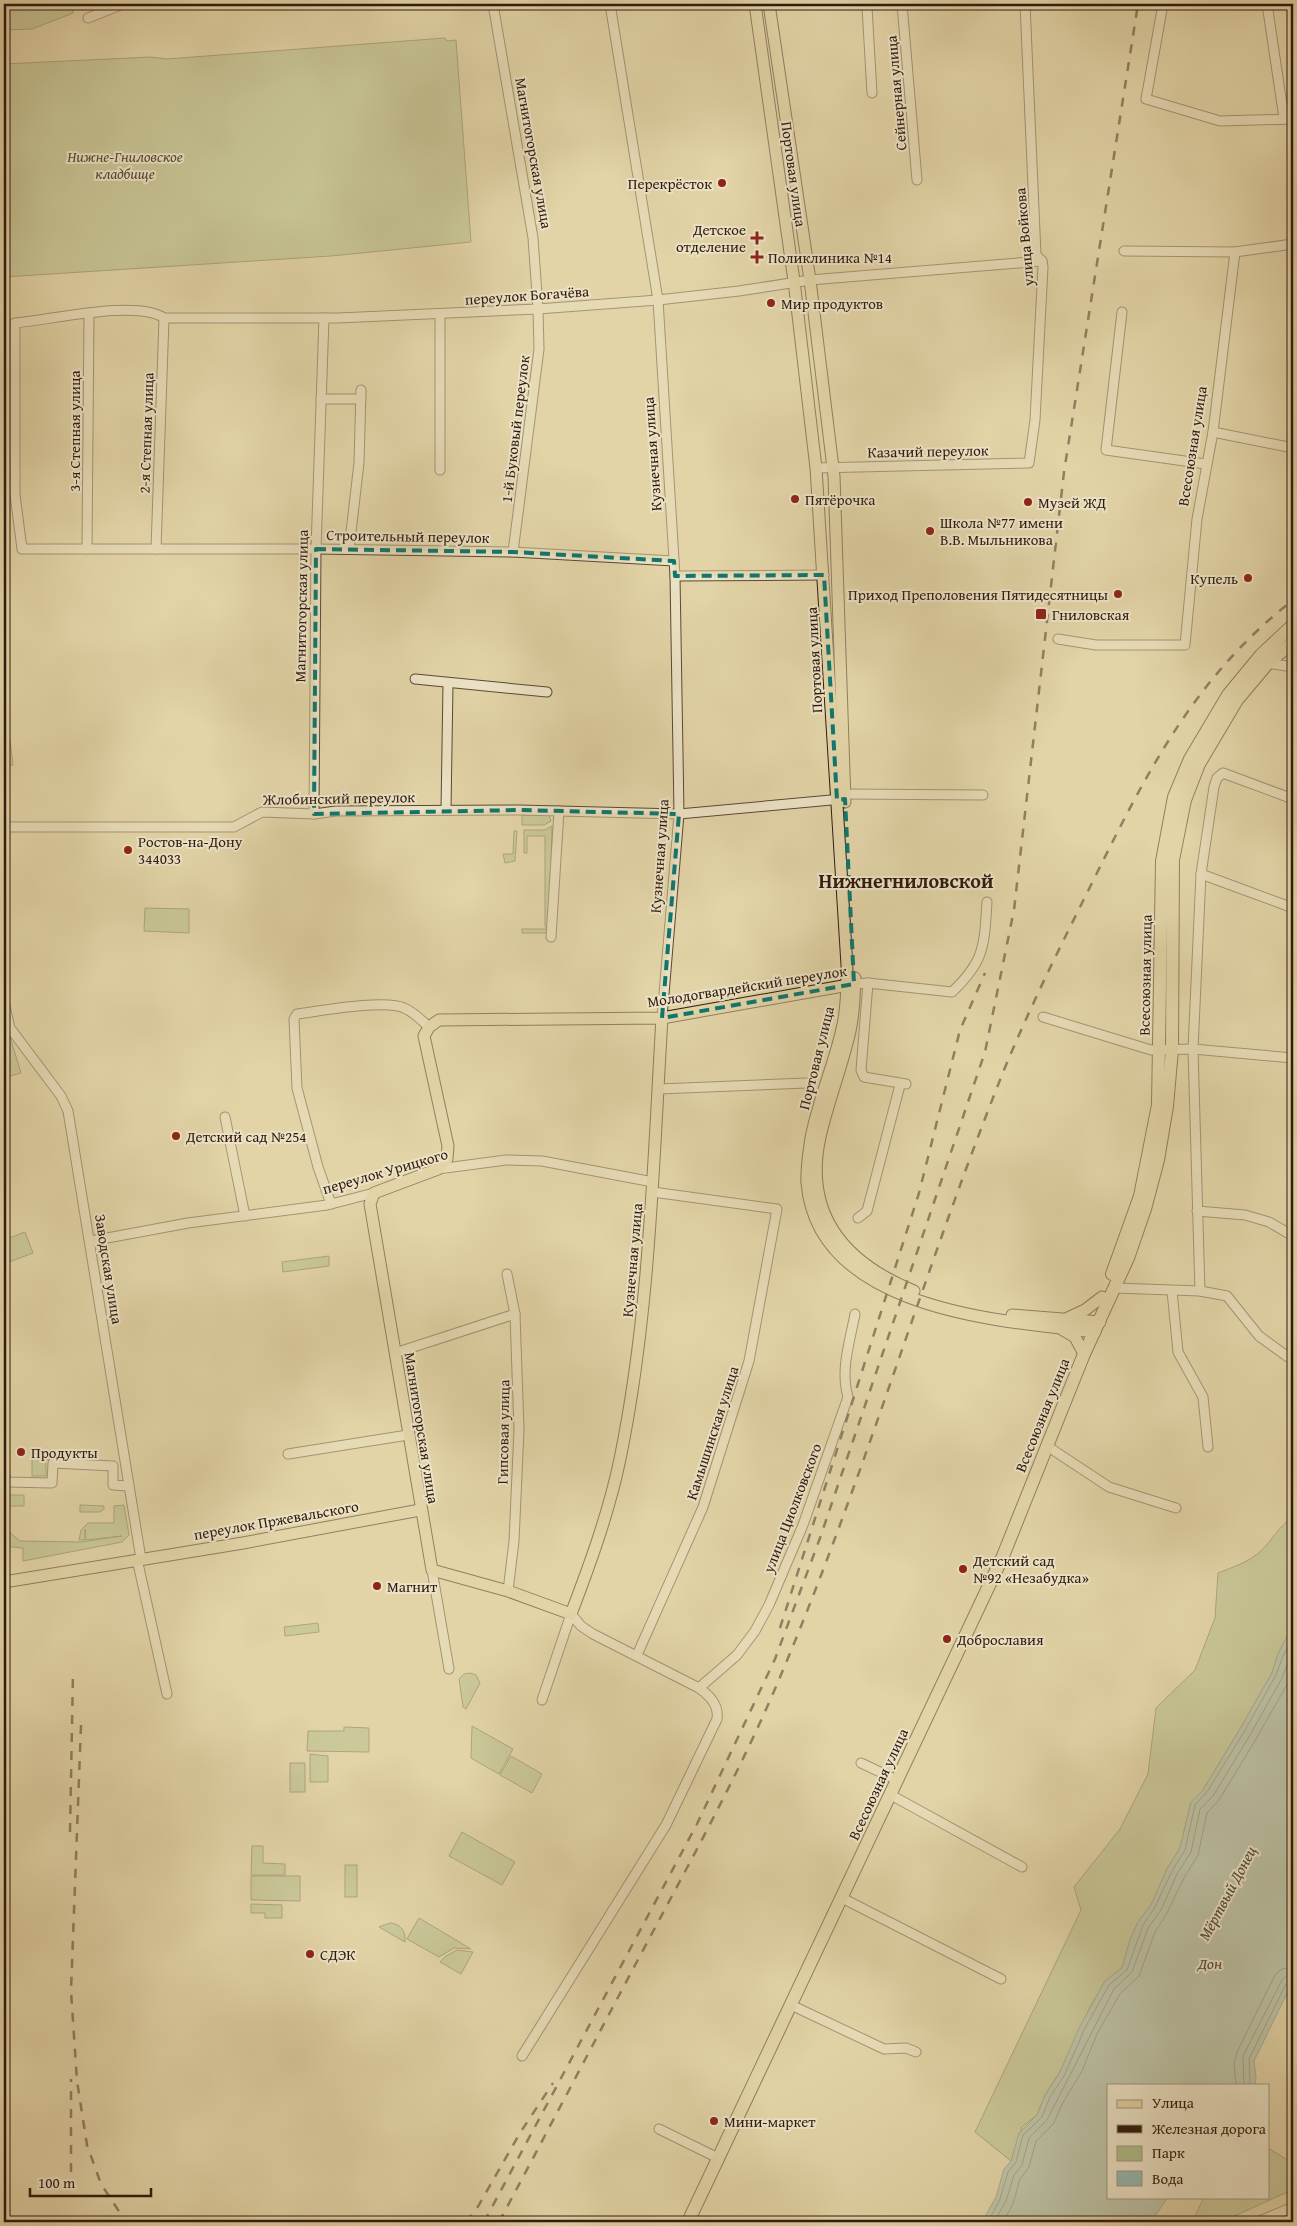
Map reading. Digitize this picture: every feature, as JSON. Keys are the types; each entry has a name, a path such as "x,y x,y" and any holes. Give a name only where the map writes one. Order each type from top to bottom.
{"highway":[{"name":"Всесоюзная улица","path":"1094,1327 1115,1288 1145,1208 1158,1160 1167,1106 1162,861 1174,798 1190,759 1228,695 1261,655 1293,625"},
{"name":"Всесоюзная улица","path":"688,2222 1004,1556 1084,1354 1102,1297 1129,1231 1140,1196 1158,1105 1166,1050 1173,860 1184,800 1215,736 1237,700 1268,663 1293,642"}],"main road":[{"name":"Портовая улица","path":"755,4 794,282 816,468 842,798"},
{"name":"Портовая улица","path":"769,4 810,280 833,467 842,798 851,985 842,1027 812,1137 807,1182 813,1211 823,1231 849,1264 896,1292 934,1305 987,1319 1094,1327"},
{"name":"Молодогвардейский переулок","path":"429,1027 444,1020 662,1018 851,985"},
{"name":"Кузнечная улица","path":"571,1614 592,1557 620,1460 639,1351 653,1187 662,1018"},
{"path":"429,1027 424,1036 448,1146 447,1158 438,1169"},
{"name":"переулок Урицкого","path":"374,1193 438,1169"},
{"name":"Магнитогорская улица","path":"374,1193 370,1204 420,1510 432,1570"},
{"path":"1084,1354 1075,1337 1060,1324 1085,1310 1102,1297"},
{"name":"переулок Пржевальского","path":"4,1582 243,1543 420,1510"},
{"path":"432,1570 508,1591 571,1614"}],"street":[{"path":"88,18 123,4"},
{"name":"Магнитогорская улица","path":"493,4 533,238 538,309"},
{"name":"Кузнечная улица","path":"610,4 658,300 675,576 678,814 662,1018"},
{"path":"872,93 867,7 873,4"},
{"name":"Сейнерная улица","path":"902,4 917,180"},
{"name":"улица Войкова","path":"1024,464 1029,464 1035,420 1042,262 1036,255 1025,4"},
{"path":"1163,4 1146,99 1220,122 1288,118 1267,4"},
{"path":"1124,251 1235,252 1292,243"},
{"name":"Всесоюзная улица","path":"1058,639 1096,645 1185,645 1197,519 1213,432 1235,252"},
{"name":"переулок Богачёва","path":"22,549 15,495 14,323 124,308 156,312 164,318 324,318 440,315 658,300 739,291 810,280 1042,262"},
{"name":"1-й Буковый переулок","path":"513,552 538,349 538,309"},
{"path":"1122,312 1106,450 1206,464"},
{"name":"3-я Степная улица","path":"87,549 88,314"},
{"path":"440,315 440,470"},
{"name":"2-я Степная улица","path":"156,549 164,318"},
{"name":"Магнитогорская улица","path":"314,814 316,549 324,318"},
{"path":"321,399 361,394 359,463 349,549"},
{"path":"1213,432 1293,448"},
{"name":"Казачий переулок","path":"833,467 1024,464"},
{"path":"816,468 833,467"},
{"name":"Строительный переулок","path":"22,549 349,549 513,552 674,562"},
{"path":"675,576 824,575"},
{"path":"1268,663 1290,665"},
{"path":"415,679 448,684 547,692"},
{"path":"446,810 448,684"},
{"path":"1200,1291 1193,1049 1201,874 1214,787 1218,778 1224,773 1293,799"},
{"name":"Жлобинский переулок","path":"4,828 234,827 262,812 314,814 336,811 446,810 678,814 842,798 983,795"},
{"path":"551,937 559,811"},
{"path":"1201,874 1293,908"},
{"name":"Молодогвардейский переулок","path":"851,985 868,983 952,992 970,975 983,951 988,902"},
{"path":"858,1218 867,1212 903,1084 864,1077 861,1070 868,983"},
{"name":"Заводская улица","path":"4,1002 10,1028 62,1096 68,1111 139,1559"},
{"path":"331,1204 318,1167 297,1088 294,1019 297,1014 382,1005 403,1007 417,1015 429,1027"},
{"path":"1043,1017 1144,1049 1193,1049 1293,1058"},
{"path":"659,1089 807,1083"},
{"path":"224,1117 244,1216"},
{"name":"переулок Урицкого","path":"438,1169 506,1160 542,1161 653,1187 777,1209"},
{"name":"переулок Урицкого","path":"90,1241 188,1223 331,1204 374,1193"},
{"name":"Камышинская улица","path":"637,1655 703,1507 749,1361 777,1209"},
{"path":"1197,1211 1245,1215 1269,1222 1293,1236"},
{"name":"Гипсовая улица","path":"507,1274 515,1314 519,1430 514,1541 508,1591"},
{"path":"1115,1288 1200,1291 1227,1296 1259,1336 1288,1357"},
{"path":"1172,1290 1178,1352 1203,1398 1208,1447"},
{"path":"395,1353 515,1314"},
{"name":"улица Циолковского","path":"699,1688 736,1655 755,1631 769,1605 803,1525 848,1397 844,1384 845,1368 855,1314"},
{"path":"288,1454 408,1434"},
{"path":"1047,1446 1109,1487 1176,1508"},
{"path":"4,1474 7,1482 52,1483 52,1463 113,1466 113,1485 128,1486"},
{"path":"139,1559 167,1694"},
{"name":"Магнитогорская улица","path":"432,1570 449,1669"},
{"path":"522,2056 666,1825 717,1719 716,1706 699,1688 593,1634 581,1626 571,1614"},
{"name":"Кузнечная улица","path":"542,1700 571,1614"},
{"path":"861,1763 898,1780"},
{"path":"891,1795 1022,1866"},
{"path":"842,1898 1000,1979"},
{"path":"791,2005 884,2049 906,2048 916,2052"},
{"path":"659,2129 718,2158"},
{"path":"1257,2222 1293,2207"}],"highlighted area":[{"path":"316,549 513,552 674,561 675,576 824,575 837,800 845,799 854,984 662,1018 679,814 519,810 314,814"}],"green space":[{"path":"4,4 73,4 73,13 32,29 4,30"},
{"name":"Нижне-Гниловское кладбище","path":"445,38 447,41 456,40 471,242 331,256 4,277 4,64 151,57 167,59"},
{"path":"4,692 13,765 4,766"},
{"path":"522,815 549,815 551,821 544,825 522,825"},
{"path":"552,826 550,927 545,927 545,836 527,836 527,853 524,853 524,830 545,830"},
{"path":"514,831 517,831 515,861 505,863 503,854 513,854"},
{"path":"145,908 189,909 189,933 144,931"},
{"path":"522,929 549,929 549,933 522,933"},
{"path":"1143,937 1153,937 1153,952 1143,952"},
{"path":"4,1017 21,1073 4,1078"},
{"path":"25,1232 33,1253 4,1264 4,1240"},
{"path":"329,1256 329,1266 283,1272 282,1262"},
{"path":"32,1453 46,1453 46,1476 32,1476"},
{"path":"47,1453 77,1454 77,1461 47,1460"},
{"path":"9,1495 24,1495 24,1506 8,1506"},
{"path":"80,1505 104,1506 104,1509 100,1512 80,1512"},
{"path":"124,1505 129,1535 122,1542 23,1561 23,1548 4,1546 4,1528 20,1541 81,1542 122,1536 86,1540 85,1529 85,1540 79,1540 81,1530 88,1523 114,1523 114,1506"},
{"path":"1293,1518 1291,1629 1278,1654 1272,1673 1203,1790 1191,1802 1180,1848 1167,1869 1151,1905 1138,1922 1130,1940 1122,1968 1105,1981 1090,2007 1066,2062 1045,2095 1037,2115 1022,2127 1011,2161 975,2132 1081,1910 1074,1887 1120,1829 1148,1774 1156,1708 1195,1670 1215,1618 1218,1573 1241,1564 1256,1555"},
{"path":"318,1623 319,1632 285,1636 284,1627"},
{"path":"464,1674 476,1675 480,1683 466,1709 463,1707 459,1679"},
{"path":"472,1726 513,1749 499,1774 471,1758"},
{"path":"344,1727 369,1728 369,1752 307,1751 308,1731 344,1731"},
{"path":"310,1754 328,1756 328,1782 310,1782"},
{"path":"511,1756 542,1774 532,1793 500,1775"},
{"path":"290,1763 305,1763 305,1792 290,1792"},
{"path":"462,1832 515,1862 502,1885 449,1856"},
{"path":"252,1846 263,1846 263,1863 285,1864 285,1875 251,1875"},
{"path":"345,1865 357,1865 357,1897 345,1897"},
{"path":"251,1876 300,1876 300,1901 251,1900"},
{"path":"251,1904 282,1905 282,1918 265,1918 265,1913 251,1913"},
{"path":"419,1918 471,1949 454,1948 439,1957 407,1939"},
{"path":"390,1923 402,1929 405,1935 405,1942 379,1927"},
{"path":"457,1950 473,1952 461,1974 440,1962"},
{"path":"1270,2149 1286,2159 1293,2169 1292,2190 1221,2222 1189,2222 1195,2216 1204,2198 1270,2198"}],"water":[{"name":"Дон","path":"1293,1625 1293,1981 1254,2061 1255,2084 1107,2084 1107,2198 1167,2198 1151,2222 982,2222 996,2197 1004,2169 1011,2161 1019,2133 1037,2115 1045,2095 1059,2074 1080,2026 1105,1981 1122,1968 1130,1940 1138,1922 1151,1905 1167,1869 1180,1848 1191,1802 1203,1790 1240,1729 1272,1673 1278,1654"}],"railway":[{"path":"484,2222 697,1824 775,1659 820,1538 985,1052 1014,910 1064,472 1138,4"},
{"path":"499,2222 707,1830 769,1702 813,1596 869,1446 975,1144 1004,1070 1056,955 1131,806 1175,731 1199,696 1227,662 1258,630 1293,600"},
{"path":"780,1628 919,1193 960,1030 985,973"},
{"path":"70,1832 73,1672"},
{"path":"81,1725 71,1991 77,2081 87,2145 101,2184 126,2222"},
{"path":"71,2079 71,2172"},
{"path":"466,2222 476,2210 520,2133 553,2083"}],"place":[{"name":"Перекрёсток","path":"722,183"},
{"name":"Детское отделение","path":"757,238"},
{"name":"Поликлиника №14","path":"757,257"},
{"name":"Мир продуктов","path":"771,303"},
{"name":"Пятёрочка","path":"795,499"},
{"name":"Музей ЖД","path":"1028,502"},
{"name":"Школа №77 имени В.В. Мыльникова","path":"930,531"},
{"name":"Купель","path":"1248,578"},
{"name":"Приход Преполовения Пятидесятницы","path":"1118,594"},
{"name":"Гниловская","path":"1041,614"},
{"name":"Ростов-на-Дону 344033","path":"128,850"},
{"name":"Детский сад №254","path":"176,1136"},
{"name":"Продукты","path":"21,1452"},
{"name":"Детский сад №92 «Незабудка»","path":"963,1569"},
{"name":"Магнит","path":"377,1586"},
{"name":"Доброславия","path":"947,1639"},
{"name":"СДЭК","path":"310,1954"},
{"name":"Мини-маркет","path":"714,2121"}],"district":[{"name":"Нижнегниловской","path":"906,880"}],"water label":[{"name":"Мёртвый Донец","path":"1227,1893"}]}
